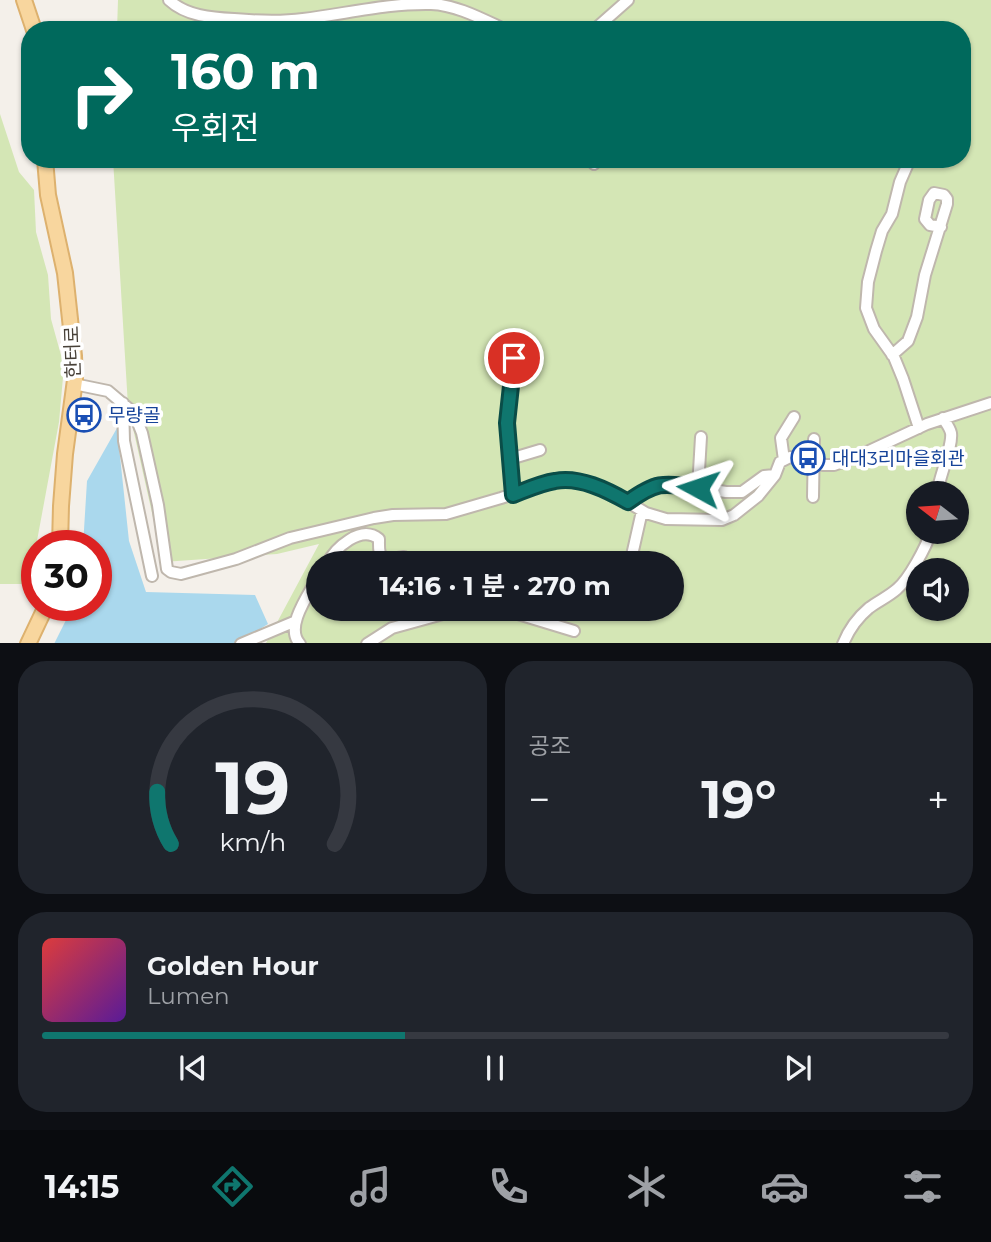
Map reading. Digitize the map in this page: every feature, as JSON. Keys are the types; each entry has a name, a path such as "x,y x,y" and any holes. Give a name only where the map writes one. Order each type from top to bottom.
{"main road":[{"path":"24,0 30,21"},
{"name":"한터로","path":"46,168 48,195 65,273 72,325 74,384 65,453 60,530"},
{"path":"29,643 39,621"}],"street":[{"path":"169,0 175,6 196,15 257,21"},
{"path":"604,21 628,0"},
{"path":"283,21 387,7 433,4 465,11 487,21"},
{"path":"906,168 892,215 882,231 868,282 866,309 874,329 892,355 903,379 919,428"},
{"path":"892,355 908,341 913,329 925,275 941,227"},
{"path":"513,495 507,423 514,358"},
{"path":"74,384 108,391 134,413 142,433 158,505 167,569 181,574 225,562 290,538 393,515 446,514 554,481 570,480 611,492 642,511 666,519 722,520 734,515 758,496 775,475 780,462 790,457 834,465 943,418 991,403"},
{"path":"123,403 124,441 152,576"},
{"path":"784,460 781,438 794,417"},
{"path":"940,481 952,443 950,430 943,418"},
{"path":"698,488 701,438"},
{"path":"813,497 814,439"},
{"path":"510,459 540,450"},
{"path":"628,502 657,485 674,484 742,492 764,476 775,475"},
{"path":"633,551 642,511"},
{"path":"340,526 345,542"},
{"path":"336,551 345,542 363,534 373,534 379,539 379,551"},
{"path":"843,643 854,622 905,582 927,544"},
{"path":"300,643 294,632 306,600"},
{"path":"242,643 296,621"},
{"path":"367,643 392,628 412,621"},
{"path":"541,621 575,631"}],"green space":[{"path":"118,0 991,0 991,643 266,643 306,568 306,621 684,621 684,551 315,551 319,544 277,554 163,562 128,406 114,168 971,168 971,21 117,21"},
{"path":"0,114 19,172 34,190 36,232 48,275 51,319 64,366 59,422 39,530 21,530 21,584 0,584"}],"water":[{"path":"117,428 129,541 146,592 255,595 268,624 238,643 54,643 66,621 112,621 112,530 84,530 87,481"}],"place":[{"name":"무량골","path":"84,415"},
{"name":"대대3리마을회관","path":"808,458"}],"route":[{"path":"514,358 507,423 513,495 554,481 570,480 611,492 628,502 657,485 674,484 698,488"}]}
